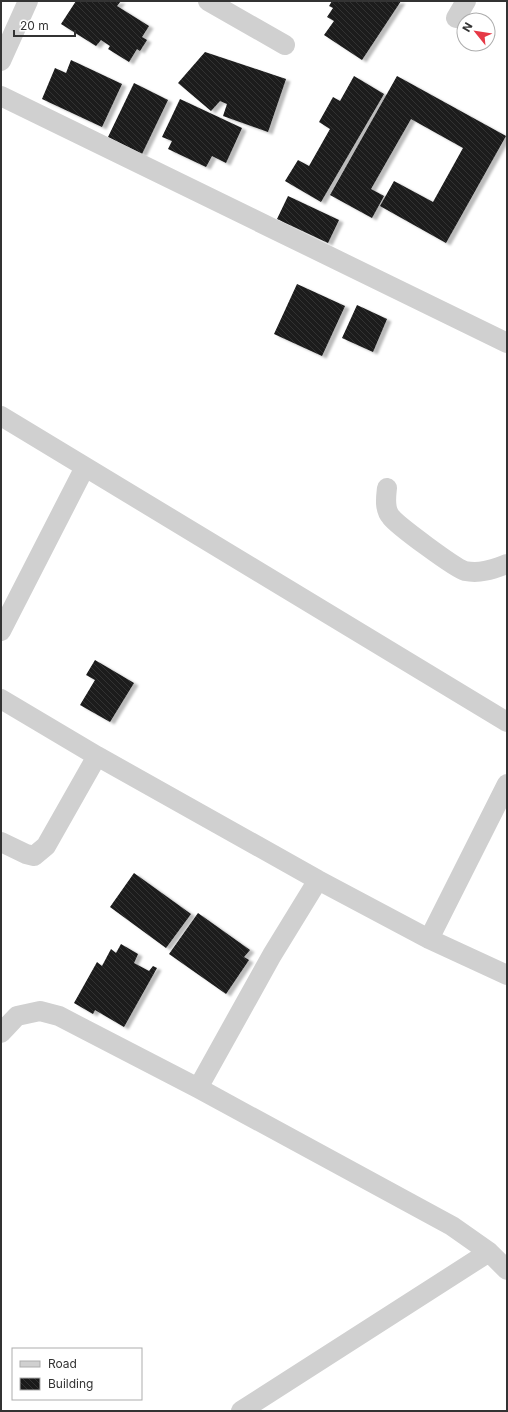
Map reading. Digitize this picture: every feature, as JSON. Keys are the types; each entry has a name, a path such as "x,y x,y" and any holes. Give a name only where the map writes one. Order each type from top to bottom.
{"street":[{"path":"1,61 28,1"},
{"path":"208,1 285,45"},
{"path":"460,12 466,1"},
{"path":"1,96 507,344"},
{"path":"1,416 507,722"},
{"path":"1,631 85,467"},
{"path":"387,488 385,504 390,517 444,560 464,571 482,572 507,564"},
{"path":"1,699 97,756 318,880 429,940 507,975"},
{"path":"1,842 26,854 34,856 46,846 97,756"},
{"path":"429,940 507,784"},
{"path":"198,1088 272,955 318,880"},
{"path":"1,1033 17,1016 40,1011 59,1016 198,1088 452,1226 488,1252 507,1270"},
{"path":"241,1411 488,1252"}],"building":[{"path":"76,1 121,1 117,6 149,26 142,37 147,40 140,51 137,49 129,62 108,49 110,46 101,40 96,46 61,24"},
{"path":"332,1 401,1 362,60 324,35 334,21 327,17 333,8 329,6"},
{"path":"205,52 286,79 268,132 223,116 227,104 220,101 211,111 178,83"},
{"path":"71,60 122,84 102,127 42,99 55,68 66,73"},
{"path":"354,76 384,94 321,202 285,181 298,160 309,166 330,129 319,122 333,97 340,101"},
{"path":"397,76 506,136 446,243 380,206 394,181 433,202 463,148 411,119 371,189 384,196 372,218 330,195"},
{"path":"134,83 168,100 142,154 108,137"},
{"path":"180,99 242,128 226,163 212,156 206,167 168,149 172,141 162,137"},
{"path":"288,196 339,220 328,243 277,219"},
{"path":"297,284 345,306 322,356 274,334"},
{"path":"357,305 387,319 373,352 342,338"},
{"path":"95,660 134,683 110,722 80,705 95,680 86,675"},
{"path":"134,873 191,914 166,948 110,907"},
{"path":"198,913 250,950 244,957 249,960 226,994 169,954"},
{"path":"121,944 138,954 134,963 149,971 153,966 157,968 124,1027 95,1010 93,1014 74,1003 97,962 102,966 111,949 116,953"}]}
